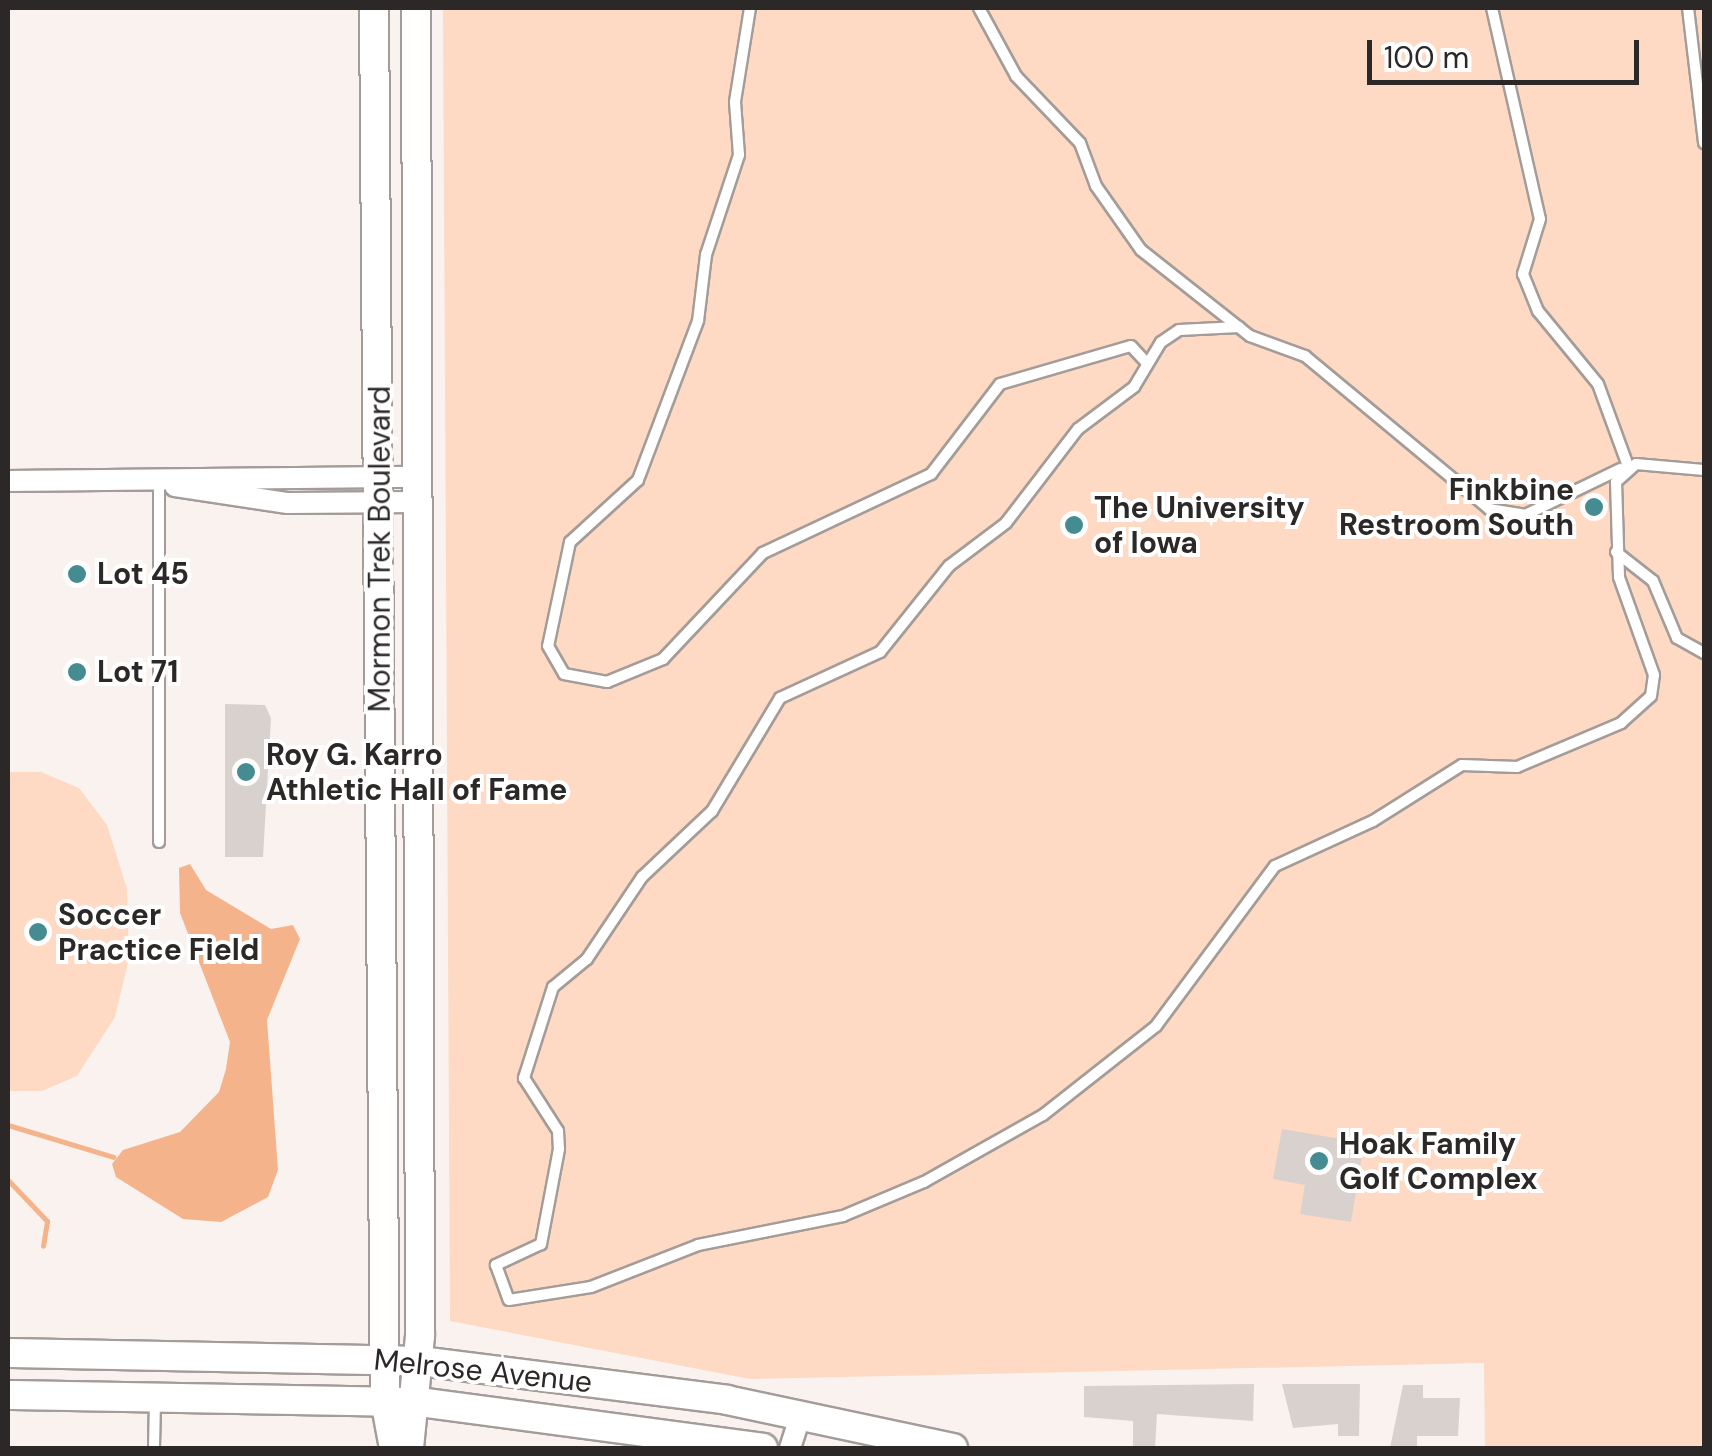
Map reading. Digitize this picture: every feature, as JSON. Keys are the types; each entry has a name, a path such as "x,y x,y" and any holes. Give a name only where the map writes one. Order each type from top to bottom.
{"main road":[{"name":"Mormon Trek Boulevard","path":"374,8 385,1400 394,1448"},
{"name":"Mormon Trek Boulevard","path":"409,1448 418,1402 420,1361 416,8"},
{"name":"Melrose Avenue","path":"8,1353 420,1361 801,1414 953,1448"},
{"name":"Melrose Avenue","path":"8,1395 418,1402 763,1448"}],"street":[{"path":"8,481 417,490"},
{"path":"790,1448 801,1414"}],"lane":[{"path":"750,8 735,102 739,155 706,255 698,321 638,480 570,542 548,646 564,674 607,682 662,659 763,553 932,474 1000,384 1131,346 1146,358 1145,372"},
{"path":"979,8 1016,76 1080,142 1096,186 1141,250 1239,327 1304,356 1499,514 1525,515 1624,468 1704,470"},
{"path":"1239,327 1179,330 1149,353 1145,372 1078,429 1006,523 949,566 880,652 780,698 712,812 642,877 587,959 553,987 524,1078 558,1132 559,1149 540,1244 496,1265 509,1300 591,1288 698,1245 844,1216 1042,1116 1185,997 1275,866 1373,821 1462,765 1517,767 1640,708 1654,675 1616,551 1624,468 1598,384 1538,311 1523,274 1540,219 1492,8"},
{"path":"1688,8 1704,143"},
{"path":"159,483 160,842"},
{"path":"1616,551 1652,582 1677,638 1704,652"},
{"path":"154,1448 155,1396"}],"shaded area":[{"name":"The University of Iowa","path":"443,8 1704,8 1704,1448 1485,1448 1484,1363 750,1379 450,1321"},
{"path":"8,772 41,772 79,788 107,825 127,889 129,958 115,1017 77,1076 42,1091 8,1091"},
{"path":"190,864 206,890 271,929 293,925 300,939 267,1020 278,1170 268,1197 221,1222 183,1219 116,1177 112,1164 123,1150 180,1132 219,1092 226,1069 230,1042 180,913 179,868"}],"building":[{"name":"Roy G. Karro Athletic Hall of Fame","path":"225,704 265,705 271,718 263,857 225,857"},
{"name":"Hoak Family Golf Complex","path":"1282,1129 1364,1143 1351,1222 1300,1214 1305,1185 1273,1179"},
{"path":"1254,1384 1253,1421 1157,1414 1155,1448 1133,1448 1133,1421 1084,1417 1084,1386"},
{"path":"1282,1384 1360,1384 1359,1436 1338,1436 1338,1424 1293,1428"},
{"path":"1403,1385 1423,1385 1423,1398 1460,1398 1458,1436 1417,1436 1417,1448 1390,1448"}],"waterway":[{"path":"8,1125 113,1157"},
{"path":"8,1180 47,1221 43,1246"}],"place":[{"name":"Finkbine Restroom South","path":"1594,507"},
{"name":"The University of Iowa","path":"1074,525"},
{"name":"Lot 45","path":"77,574"},
{"name":"Lot 71","path":"77,672"},
{"name":"Roy G. Karro Athletic Hall of Fame","path":"246,772"},
{"name":"Soccer Practice Field","path":"38,932"},
{"name":"Hoak Family Golf Complex","path":"1319,1161"}]}
